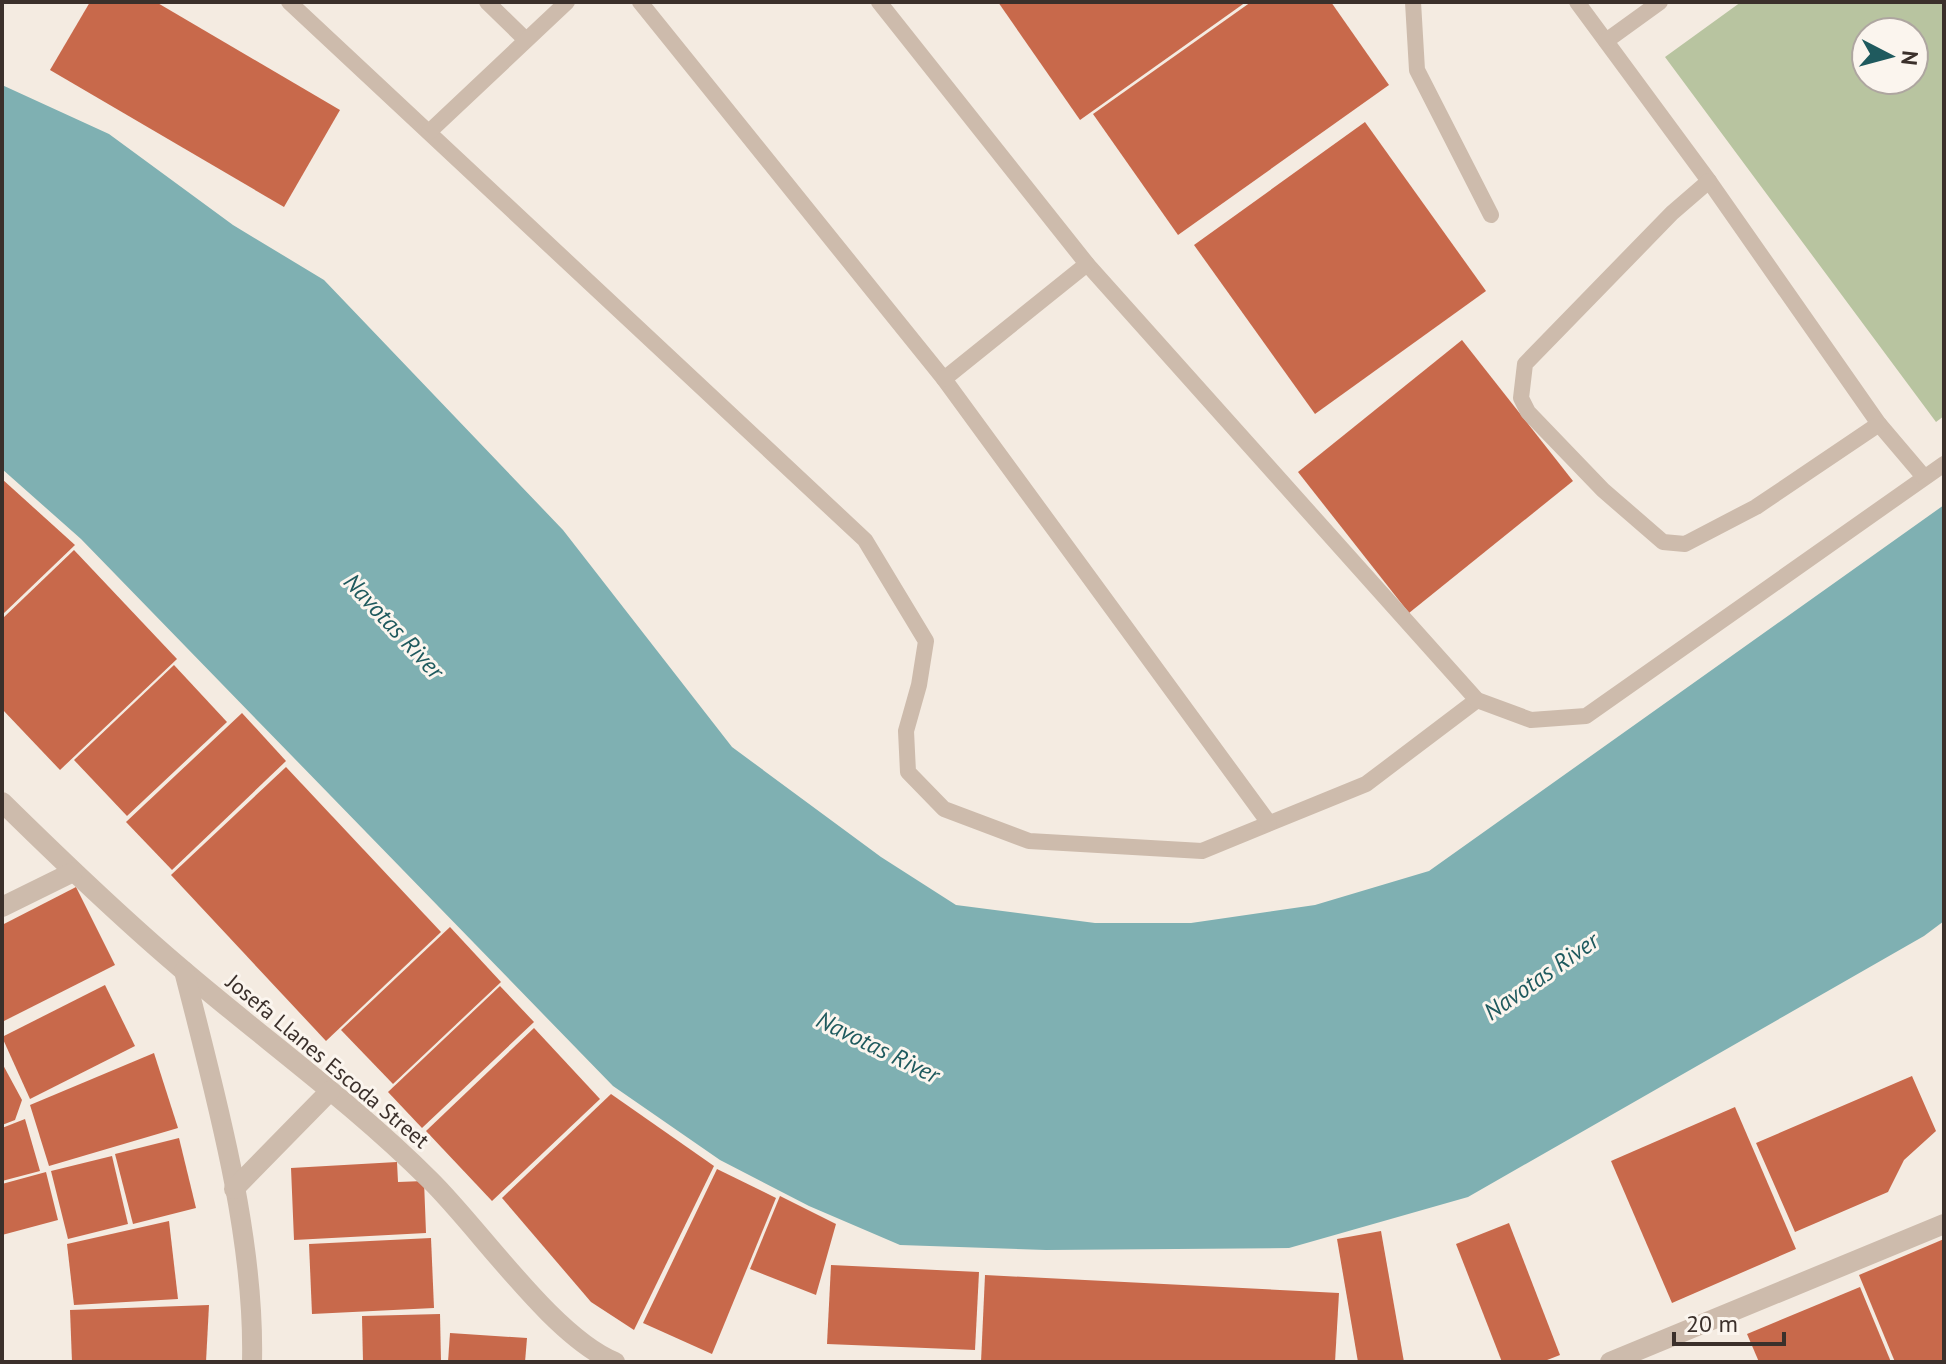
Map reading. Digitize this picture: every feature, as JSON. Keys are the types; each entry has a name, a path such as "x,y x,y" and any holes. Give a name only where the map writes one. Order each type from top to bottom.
{"street":[{"name":"Josefa Llanes Escoda Street","path":"2,802 73,872 184,971 330,1091 430,1180 558,1320 602,1359"},
{"path":"2,907 73,872"},
{"path":"184,971 234,1189 253,1317 252,1362"},
{"path":"234,1189 330,1091"},
{"path":"1610,1362 1944,1224"}],"lane":[{"path":"289,2 865,540 926,641 919,685 906,731 908,772 944,809 1029,841 1202,851 1366,784 1477,700"},
{"path":"487,2 526,40"},
{"path":"429,132 567,2"},
{"path":"640,2 944,379 1269,823"},
{"path":"879,2 1087,264 1477,700 1531,720 1586,716 1944,464"},
{"path":"1413,2 1417,70 1491,215"},
{"path":"1577,2 1709,181 1879,424 1924,477"},
{"path":"1606,41 1660,2"},
{"path":"1709,181 1672,213 1525,364 1521,398 1528,412 1603,490 1663,542 1685,544 1756,507 1879,424"},
{"path":"944,379 1087,264"}],"green space":[{"path":"1741,2 1944,2 1944,416 1936,422 1665,57"}],"water":[{"name":"Navotas River","path":"2,85 109,134 233,225 324,280 563,530 732,747 881,857 956,905 1095,923 1191,923 1315,905 1429,871 1944,505 1944,921 1924,936 1468,1197 1289,1248 1046,1250 900,1245 809,1206 720,1160 613,1086 81,539 2,469"}],"building":[{"path":"90,2 156,2 340,110 284,207 50,70"},
{"path":"998,2 1246,2 1080,120"},
{"path":"1251,2 1331,2 1389,85 1178,235 1093,114"},
{"path":"1365,122 1486,291 1315,414 1194,245"},
{"path":"1462,340 1573,481 1409,613 1298,472"},
{"path":"2,479 75,545 2,615"},
{"path":"74,550 177,659 60,770 2,709 2,619"},
{"path":"174,665 227,722 127,816 74,760"},
{"path":"242,713 286,761 172,870 126,822"},
{"path":"286,767 441,932 326,1041 171,875"},
{"path":"76,887 115,965 2,1022 2,925"},
{"path":"450,927 501,982 393,1084 341,1030"},
{"path":"105,985 135,1046 30,1099 2,1037"},
{"path":"500,986 534,1022 422,1128 388,1092"},
{"path":"534,1028 600,1099 492,1201 426,1131"},
{"path":"154,1053 178,1128 49,1166 30,1105"},
{"path":"2,1063 22,1100 15,1120 2,1125"},
{"path":"1912,1076 1936,1131 1904,1160 1888,1192 1795,1232 1756,1143"},
{"path":"611,1094 714,1166 634,1330 591,1302 502,1198"},
{"path":"1735,1107 1796,1249 1672,1303 1611,1161"},
{"path":"25,1119 40,1171 2,1181 2,1128"},
{"path":"179,1138 196,1208 133,1224 115,1154"},
{"path":"112,1156 128,1224 68,1239 51,1171"},
{"path":"397,1162 398,1182 424,1181 426,1233 294,1240 291,1168"},
{"path":"717,1169 776,1198 712,1354 643,1323"},
{"path":"46,1172 58,1220 2,1235 2,1184"},
{"path":"780,1196 836,1224 816,1295 750,1269"},
{"path":"169,1221 178,1299 74,1305 67,1244"},
{"path":"1509,1223 1560,1355 1542,1362 1502,1362 1456,1244"},
{"path":"1381,1231 1404,1362 1358,1362 1337,1239"},
{"path":"431,1238 434,1308 312,1314 309,1244"},
{"path":"1944,1239 1944,1362 1895,1362 1859,1275"},
{"path":"831,1265 979,1272 975,1350 827,1344"},
{"path":"985,1275 1339,1293 1335,1362 981,1362"},
{"path":"1860,1287 1891,1362 1759,1362 1747,1334"},
{"path":"209,1305 206,1362 72,1362 70,1310"},
{"path":"440,1314 441,1362 363,1362 362,1316"},
{"path":"450,1333 527,1338 525,1362 448,1362"}]}
